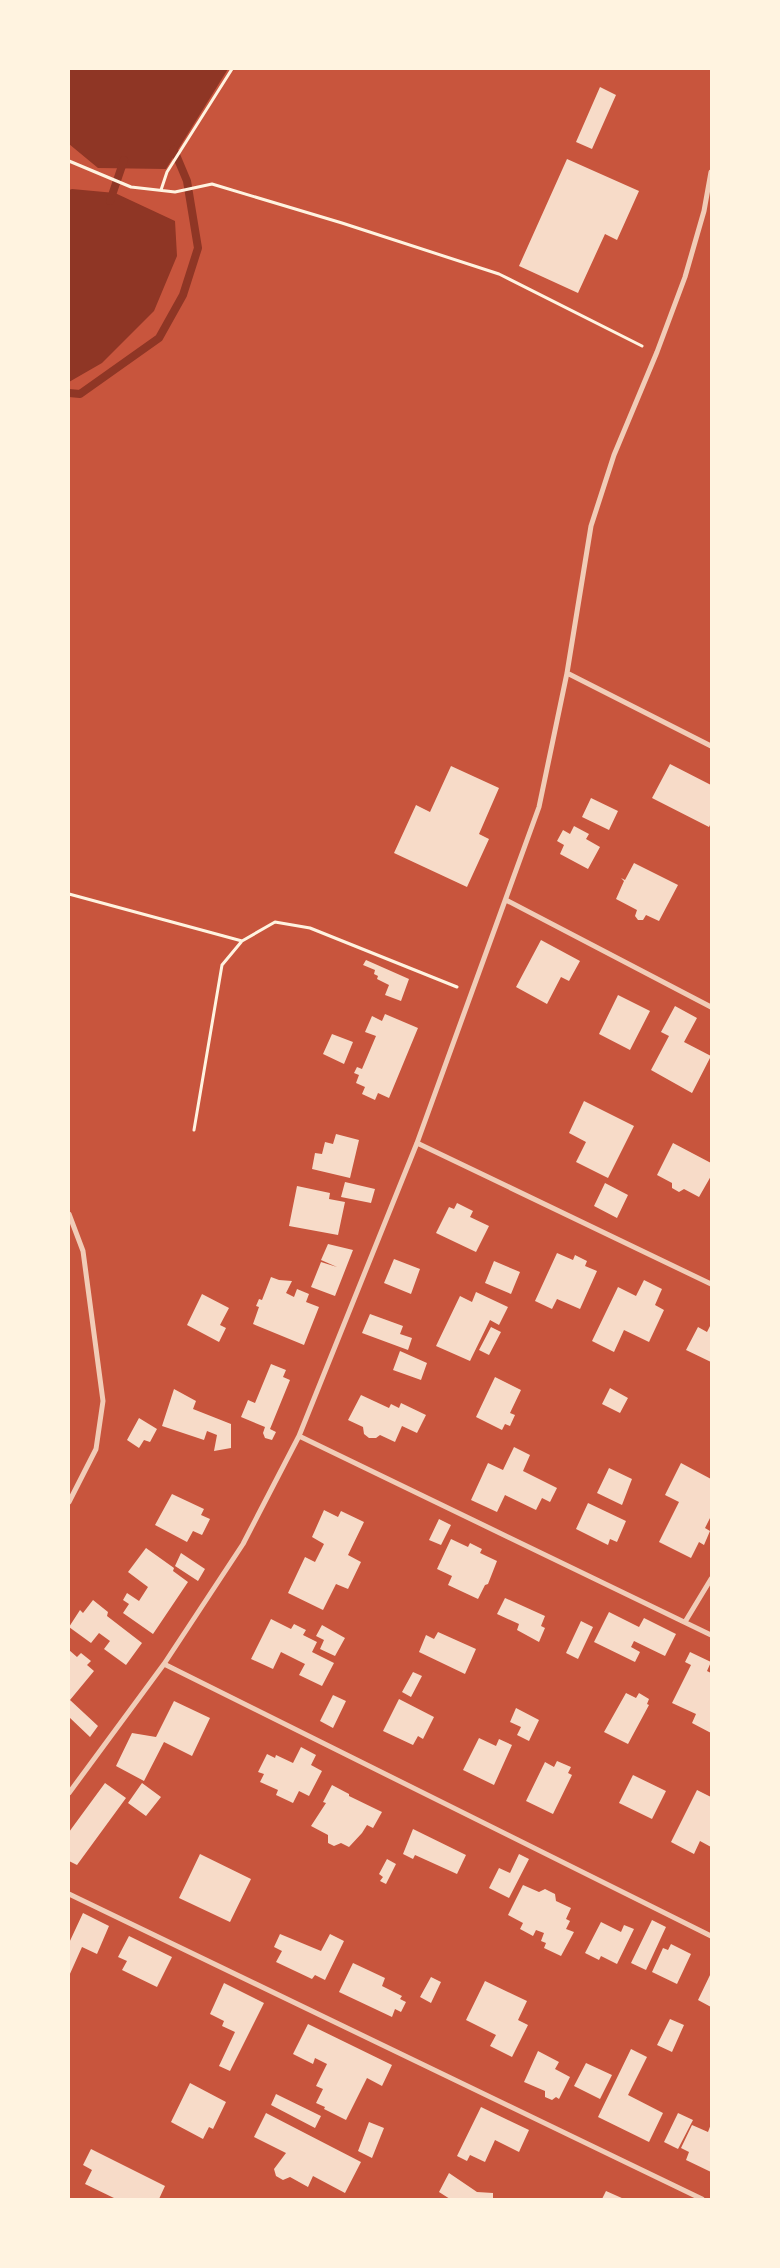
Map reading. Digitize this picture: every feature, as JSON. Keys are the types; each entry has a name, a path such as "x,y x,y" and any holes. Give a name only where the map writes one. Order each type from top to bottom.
{"street":[{"path":"69,1793 164,1664 243,1544 299,1436 417,1143 539,807 567,673 591,526 614,455 657,352 685,277 704,211 711,172"},
{"path":"567,673 711,746"},
{"path":"506,900 711,1007"},
{"path":"417,1143 711,1284"},
{"path":"69,1214 83,1251 103,1401 96,1449 69,1502"},
{"path":"299,1436 711,1635"},
{"path":"685,1622 711,1579"},
{"path":"164,1664 711,1936"},
{"path":"69,1894 702,2199"}],"path":[{"path":"161,190 167,172 232,69"},
{"path":"69,161 131,187 175,192 212,184 342,222 499,274 624,338 657,352"},
{"path":"69,894 242,940"},
{"path":"194,1130 222,965 242,940 275,922 310,928 471,992"}],"shaded area":[{"path":"69,69 228,69 166,169 98,168 69,144"},
{"path":"69,190 115,193 175,221 177,256 154,311 102,363 69,382"}],"building":[{"path":"600,87 616,95 592,149 576,142"},
{"path":"567,159 639,191 617,240 605,234 578,293 519,266"},
{"path":"670,764 711,785 711,823 709,827 652,798"},
{"path":"451,766 499,788 479,834 489,839 467,887 394,853 416,805 430,812"},
{"path":"591,798 618,811 609,830 582,817"},
{"path":"574,826 589,834 586,839 600,847 588,869 560,854 564,845 557,841 563,830 570,834"},
{"path":"634,863 678,885 659,921 646,915 643,920 638,920 635,916 637,910 616,899 624,881 621,878 625,880"},
{"path":"541,940 580,961 569,981 561,977 547,1004 516,987"},
{"path":"366,960 409,979 401,1001 385,995 389,985 377,979 378,976 374,974 375,970 363,965"},
{"path":"618,995 650,1011 630,1050 599,1034"},
{"path":"675,1006 697,1018 684,1042 711,1056 692,1093 651,1070 669,1036 661,1032"},
{"path":"385,1014 418,1028 389,1098 378,1093 375,1100 362,1094 365,1087 356,1083 359,1075 354,1073 357,1067 362,1069 376,1036 365,1032 372,1016 382,1021"},
{"path":"332,1034 353,1042 344,1064 323,1054"},
{"path":"584,1101 634,1126 608,1178 576,1162 586,1142 569,1133"},
{"path":"336,1134 359,1140 350,1178 312,1169 315,1153 322,1154 325,1142 333,1144"},
{"path":"673,1143 711,1163 711,1176 699,1197 684,1189 679,1192 672,1188 672,1183 657,1175"},
{"path":"345,1182 375,1189 371,1203 341,1197"},
{"path":"605,1183 628,1195 617,1218 594,1206"},
{"path":"297,1186 330,1193 329,1199 345,1202 338,1235 289,1226"},
{"path":"457,1203 473,1211 470,1217 489,1226 476,1252 436,1233 449,1207 454,1209"},
{"path":"328,1244 353,1250 335,1296 311,1287 321,1262 337,1267 321,1260"},
{"path":"557,1253 573,1260 575,1255 587,1261 585,1266 597,1271 580,1309 557,1299 552,1309 535,1301"},
{"path":"394,1259 420,1269 411,1294 384,1283"},
{"path":"494,1261 520,1272 511,1294 485,1283"},
{"path":"271,1277 292,1281 286,1293 294,1297 297,1289 309,1294 306,1302 319,1307 304,1345 253,1324 259,1307 256,1306 259,1299 262,1300"},
{"path":"644,1280 662,1289 655,1305 664,1310 649,1342 624,1330 614,1352 592,1341 618,1287 636,1296"},
{"path":"476,1292 508,1307 499,1325 490,1320 470,1361 436,1346 460,1296 472,1302"},
{"path":"202,1294 229,1308 220,1325 226,1328 219,1342 187,1325"},
{"path":"370,1314 403,1326 400,1334 412,1338 408,1350 362,1333"},
{"path":"711,1324 711,1362 686,1350 698,1327 707,1332"},
{"path":"491,1327 501,1332 489,1355 479,1350"},
{"path":"400,1351 427,1363 421,1380 393,1370"},
{"path":"271,1364 286,1370 283,1377 290,1380 270,1429 276,1432 272,1440 265,1438 263,1433 265,1427 241,1417 248,1400 255,1403"},
{"path":"495,1377 521,1390 510,1413 515,1415 510,1426 505,1424 502,1430 476,1417"},
{"path":"610,1388 628,1398 620,1413 602,1404"},
{"path":"174,1389 196,1401 193,1409 231,1424 231,1448 214,1451 217,1435 207,1431 204,1440 162,1426"},
{"path":"361,1395 389,1408 391,1404 399,1408 401,1403 426,1415 417,1433 402,1426 395,1442 380,1435 376,1438 369,1438 364,1434 363,1427 348,1420"},
{"path":"139,1418 157,1429 150,1442 144,1440 139,1448 127,1440"},
{"path":"514,1447 530,1455 523,1471 557,1488 550,1502 542,1498 536,1510 505,1495 497,1512 471,1500 488,1463 503,1470"},
{"path":"681,1463 711,1479 711,1516 705,1528 710,1531 704,1545 699,1542 691,1558 659,1542 679,1502 665,1495"},
{"path":"609,1468 632,1479 622,1505 597,1493"},
{"path":"172,1494 204,1509 201,1515 210,1519 202,1535 193,1531 187,1542 155,1525"},
{"path":"588,1503 626,1521 617,1542 610,1539 608,1545 576,1529"},
{"path":"324,1510 338,1517 341,1511 364,1522 348,1555 361,1562 348,1589 336,1584 323,1610 288,1593 305,1557 315,1562 324,1544 312,1537"},
{"path":"439,1519 451,1525 441,1545 429,1540"},
{"path":"451,1539 468,1547 470,1543 482,1549 480,1553 497,1561 488,1584 485,1585 478,1599 448,1585 452,1576 437,1569"},
{"path":"146,1548 174,1568 173,1571 188,1582 153,1634 123,1613 129,1604 123,1600 127,1593 139,1601 148,1587 128,1572"},
{"path":"181,1553 205,1569 198,1581 175,1566"},
{"path":"505,1598 545,1616 541,1626 545,1628 539,1642 517,1630 519,1624 497,1614"},
{"path":"93,1600 108,1612 107,1616 142,1643 126,1665 104,1649 110,1641 99,1633 91,1643 69,1627 80,1610 83,1613"},
{"path":"609,1612 639,1627 644,1618 676,1634 665,1656 634,1641 631,1647 640,1652 635,1662 594,1642"},
{"path":"271,1619 291,1629 294,1624 306,1630 303,1635 317,1642 312,1652 334,1663 322,1686 299,1675 305,1664 281,1652 273,1669 251,1659"},
{"path":"581,1621 593,1627 578,1659 566,1653"},
{"path":"322,1625 345,1638 335,1656 320,1649 324,1640 316,1636"},
{"path":"438,1632 476,1649 465,1674 419,1652 426,1635 434,1639"},
{"path":"69,1650 77,1657 81,1653 91,1661 87,1665 94,1671 70,1700 98,1726 90,1737 69,1717"},
{"path":"690,1652 711,1662 707,1671 711,1673 711,1733 692,1723 696,1714 672,1703 691,1665 685,1662"},
{"path":"413,1672 422,1676 411,1697 402,1692"},
{"path":"626,1693 636,1698 639,1693 649,1699 647,1704 649,1705 628,1744 604,1732"},
{"path":"333,1695 346,1701 333,1728 320,1721"},
{"path":"399,1699 434,1717 423,1739 418,1736 413,1745 383,1731"},
{"path":"174,1701 210,1718 192,1756 164,1742 144,1781 116,1766 132,1733 156,1737"},
{"path":"516,1708 539,1720 529,1741 517,1735 521,1727 510,1722"},
{"path":"479,1738 496,1746 499,1739 512,1745 494,1785 463,1770"},
{"path":"301,1747 316,1755 311,1765 322,1771 309,1796 299,1791 293,1803 276,1795 278,1790 260,1782 264,1774 258,1772 267,1754 275,1758 276,1755 293,1763"},
{"path":"557,1761 571,1767 568,1773 572,1775 553,1814 526,1801 545,1762 554,1767"},
{"path":"633,1775 666,1791 652,1819 619,1803"},
{"path":"105,1783 126,1798 77,1865 69,1861 69,1832"},
{"path":"142,1783 161,1797 146,1816 128,1803"},
{"path":"332,1785 349,1794 349,1796 382,1812 373,1828 367,1825 349,1847 341,1843 334,1846 328,1843 328,1835 311,1826 326,1803 323,1802"},
{"path":"697,1790 711,1797 711,1847 700,1841 694,1854 671,1842"},
{"path":"413,1829 466,1855 457,1874 415,1855 413,1859 403,1854"},
{"path":"200,1854 251,1879 230,1922 179,1898"},
{"path":"519,1854 529,1859 509,1898 489,1888 499,1868 510,1873"},
{"path":"387,1859 396,1864 386,1884 380,1881 383,1877 379,1874"},
{"path":"523,1885 539,1892 545,1889 555,1894 556,1901 571,1908 566,1919 570,1921 566,1929 574,1932 561,1956 544,1948 546,1943 541,1941 544,1933 536,1930 533,1936 520,1929 523,1923 508,1915"},
{"path":"83,1913 109,1926 97,1954 82,1947 69,1976 69,1943"},
{"path":"652,1920 666,1927 646,1970 631,1963"},
{"path":"601,1922 621,1932 624,1925 634,1929 617,1964 601,1956 599,1960 585,1953"},
{"path":"280,1934 321,1951 330,1934 344,1941 325,1980 315,1975 312,1979 276,1962 282,1951 274,1947"},
{"path":"129,1936 172,1957 157,1987 122,1970 127,1961 118,1957"},
{"path":"671,1944 691,1954 677,1984 652,1972 663,1948 668,1950"},
{"path":"353,1963 385,1978 382,1986 402,1996 400,1999 406,2002 401,2012 395,2009 392,2017 339,1992"},
{"path":"711,1973 711,2007 698,2000"},
{"path":"431,1977 441,1982 431,2003 420,1997"},
{"path":"485,1981 527,2001 518,2020 528,2025 512,2057 490,2046 496,2035 466,2020"},
{"path":"224,1983 264,2003 230,2071 219,2066 235,2032 222,2026 224,2021 210,2014"},
{"path":"670,2019 684,2025 672,2052 657,2045"},
{"path":"308,2024 392,2065 382,2086 367,2078 346,2120 316,2103 323,2089 316,2086 327,2064 315,2058 313,2064 293,2054"},
{"path":"631,2049 647,2057 628,2095 663,2113 649,2142 598,2117"},
{"path":"538,2051 559,2062 555,2069 570,2077 559,2099 556,2097 552,2100 545,2097 545,2091 524,2082"},
{"path":"586,2063 612,2075 600,2099 574,2086"},
{"path":"190,2083 226,2102 213,2129 209,2127 203,2139 171,2122"},
{"path":"276,2094 321,2116 315,2128 271,2105"},
{"path":"481,2107 529,2130 519,2152 495,2140 485,2162 470,2155 467,2161 457,2156"},
{"path":"266,2113 361,2162 345,2193 313,2176 308,2187 290,2177 283,2180 276,2176 274,2169 286,2153 254,2137"},
{"path":"678,2113 693,2120 678,2149 664,2142"},
{"path":"369,2122 384,2128 372,2158 358,2151"},
{"path":"711,2124 711,2172 686,2160 689,2152 681,2148 692,2125 708,2132"},
{"path":"91,2149 165,2186 159,2199 116,2199 85,2184 92,2170 83,2165"},
{"path":"449,2173 477,2192 493,2193 493,2199 450,2199 439,2192"},
{"path":"606,2191 624,2199 602,2199"}],"waterway":[{"path":"69,393 80,394 159,338 183,295 198,248 187,181 174,150"},
{"path":"110,201 124,160"}]}
